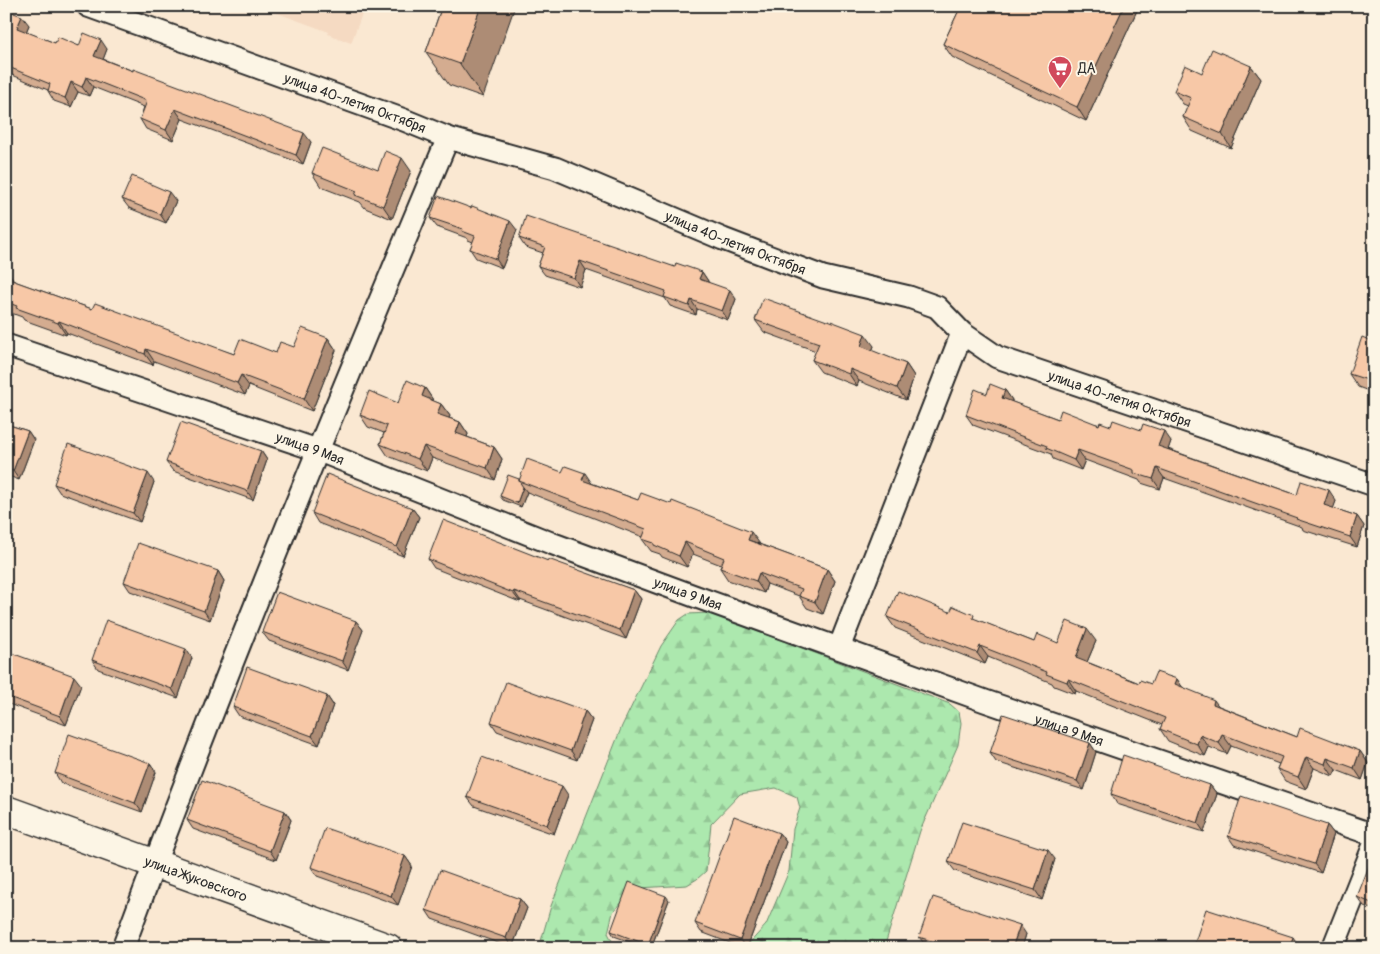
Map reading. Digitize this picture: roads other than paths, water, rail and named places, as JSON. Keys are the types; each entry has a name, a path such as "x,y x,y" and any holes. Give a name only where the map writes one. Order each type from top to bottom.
{"street":[{"name":"улица 40-летия Октября","path":"88,6 404,120 448,138 555,168 722,239 823,278 918,300 936,307 962,333 997,357 1374,486"},
{"path":"123,948 154,864 317,450 448,138"},
{"path":"839,648 962,333"},
{"name":"улица 9 Мая","path":"6,345 317,450 551,543 839,648 985,701 1374,835"},
{"name":"улица Жуковского","path":"6,810 388,948"},
{"path":"1333,948 1374,845"}],"place":[{"name":"ДА","path":"1060,89"}]}
